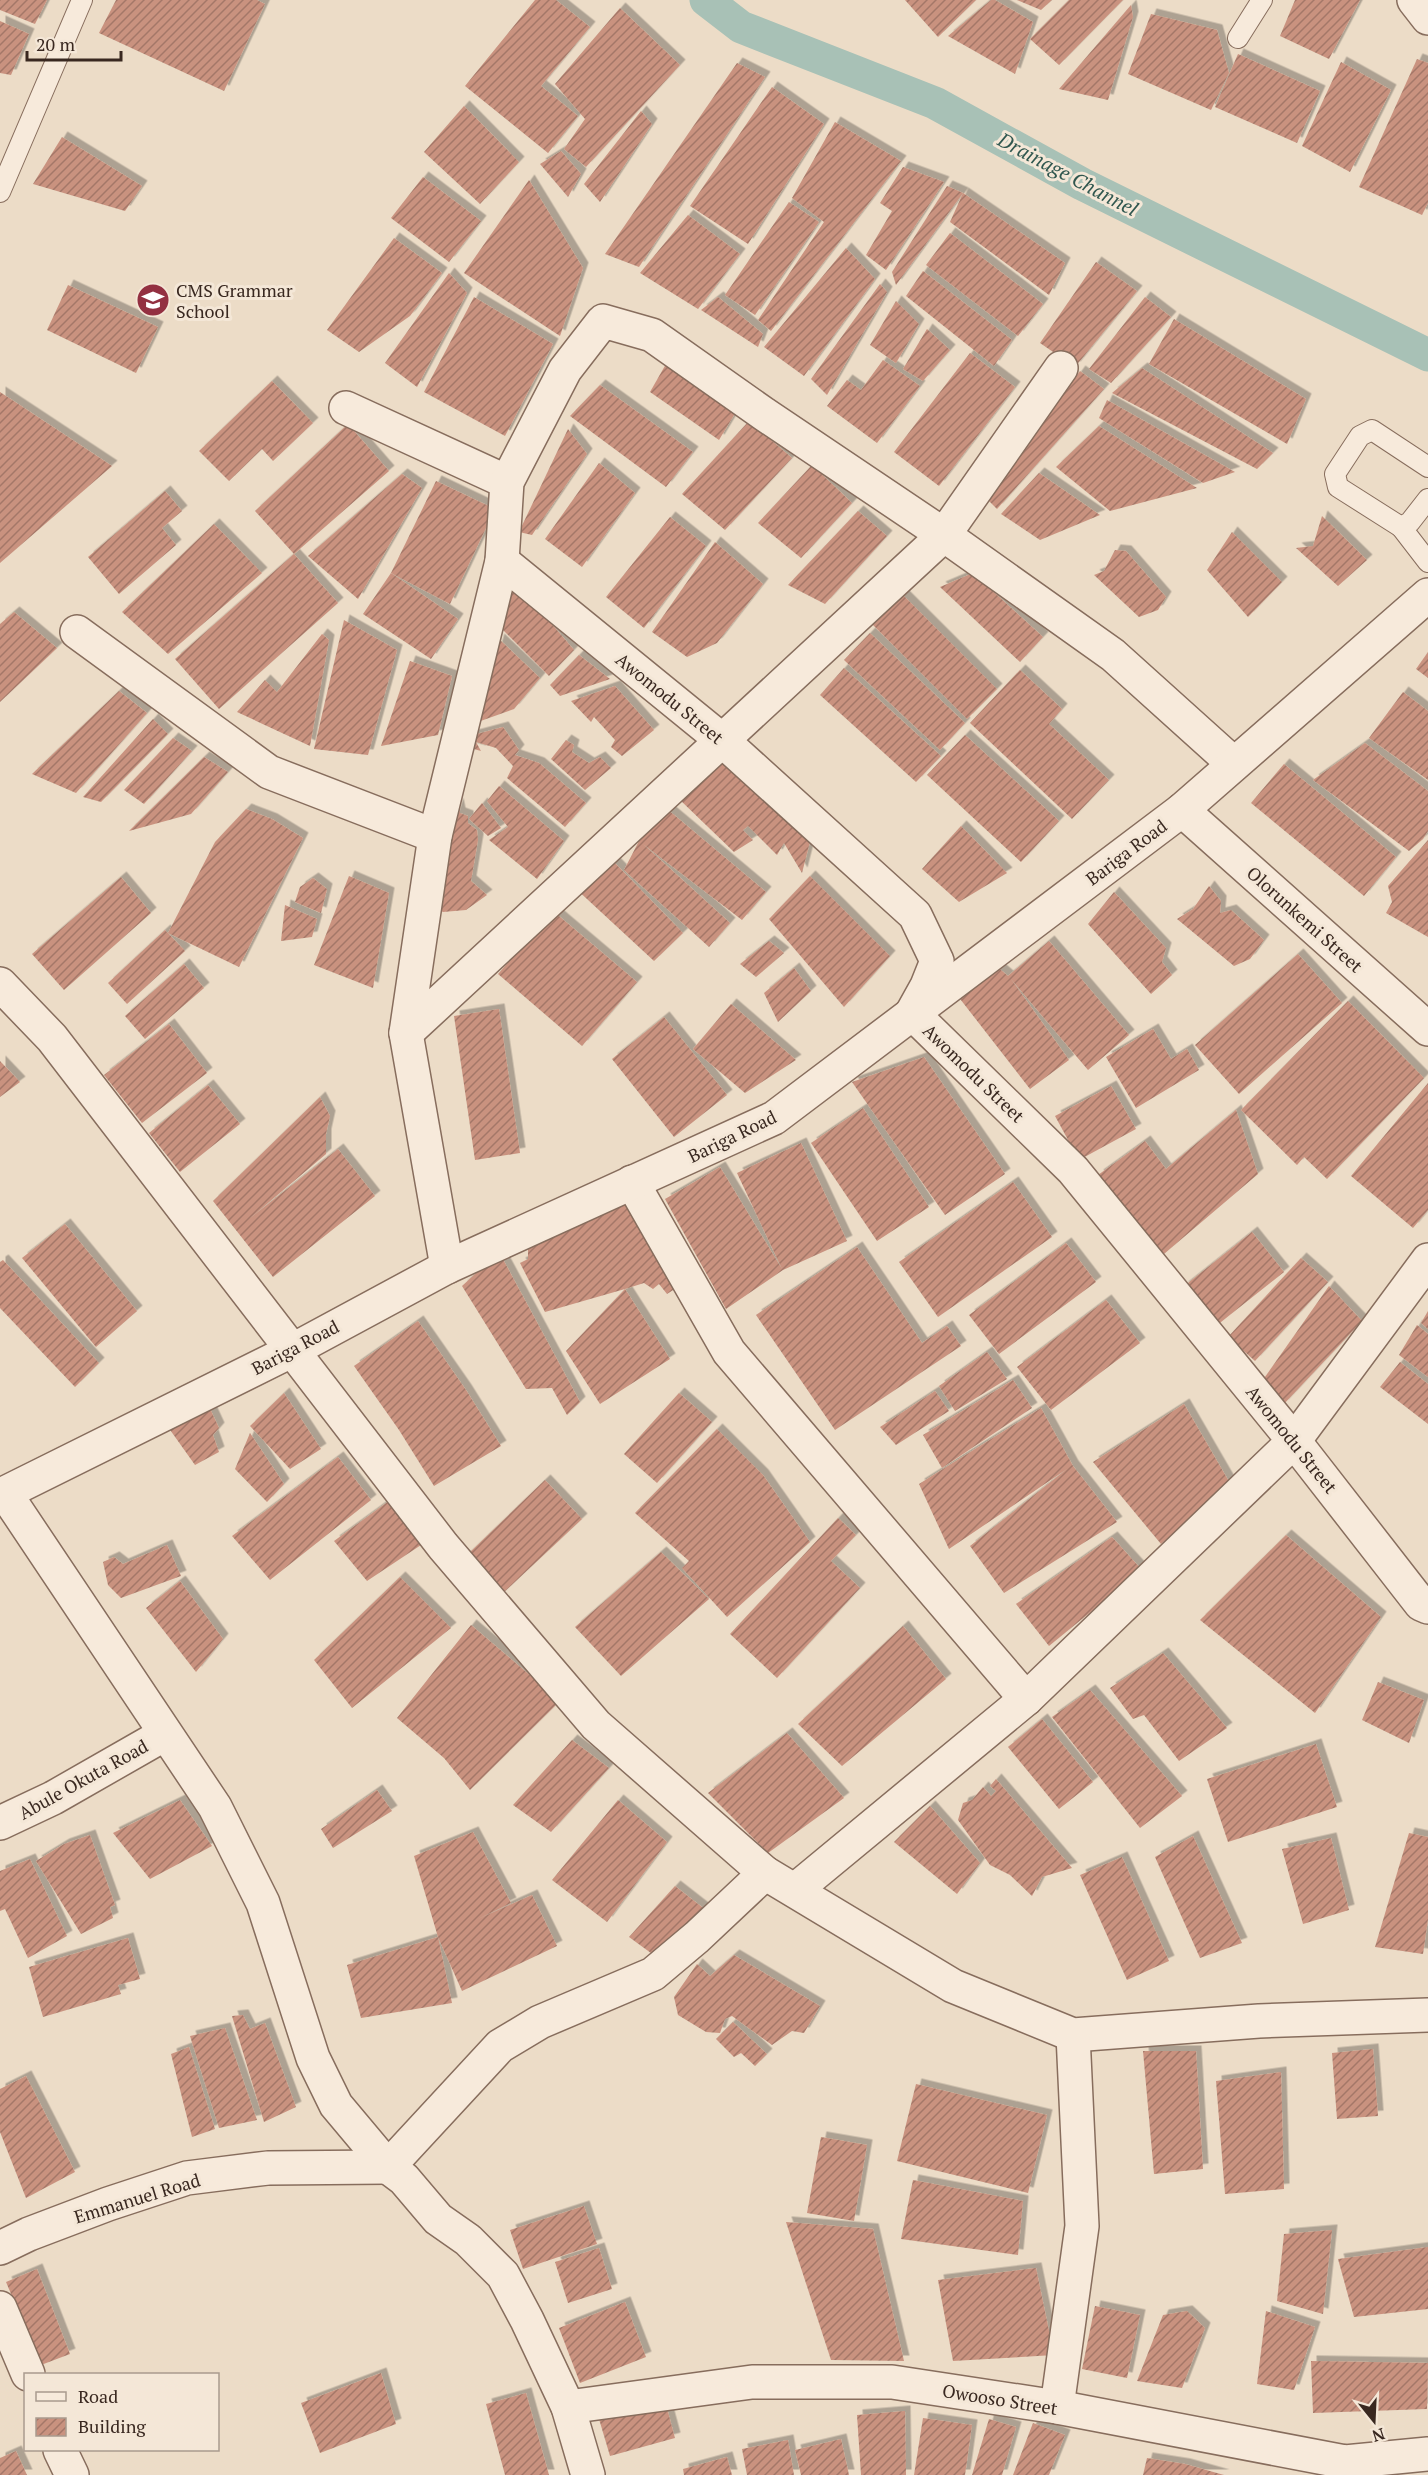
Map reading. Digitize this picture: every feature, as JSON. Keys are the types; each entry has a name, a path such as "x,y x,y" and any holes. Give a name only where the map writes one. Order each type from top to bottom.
{"street":[{"path":"1414,0 1428,18"},
{"path":"447,1266 406,1033 435,836 502,561 507,482 565,370 603,321 652,335 764,414 944,535 1113,655 1234,764"},
{"path":"406,1033 944,535 1061,368"},
{"path":"346,408 507,482"},
{"name":"Awomodu Street","path":"502,561 723,741 915,915 937,961 927,986 912,1013 1073,1170 1294,1441 1421,1604 1428,1607"},
{"name":"Bariga Road","path":"3,1490 293,1350 447,1266 774,1118 1182,810 1428,596"},
{"path":"77,632 269,772 435,836"},
{"name":"Olorunkemi Street","path":"1182,810 1428,1029"},
{"path":"0,984 52,1038 442,1546 596,1725 765,1873 953,1986 1073,2035 1259,2021 1428,2015"},
{"path":"633,1182 729,1352 1026,1700"},
{"path":"795,1890 1026,1700 1294,1441 1428,1260"},
{"path":"3,1490 215,1807 263,1903 313,2058 336,2105 388,2167 404,2179 438,2219 468,2240 503,2275 568,2407 588,2475"},
{"name":"Abule Okuta Road","path":"0,1823 52,1798 165,1734"},
{"path":"388,2167 500,2046 540,2022 653,1974 697,1937 765,1873"},
{"path":"1057,2407 1082,2226 1073,2035"},
{"name":"Emmanuel Road","path":"0,2248 29,2234 108,2204 187,2178 268,2168 388,2167"},
{"path":"0,2308 28,2373"},
{"name":"Owooso Street","path":"568,2407 764,2382 892,2382 1057,2407 1346,2462 1428,2454"},
{"path":"60,2451 72,2475"}],"lane":[{"path":"0,192 82,0"},
{"path":"1238,38 1262,0"},
{"path":"1428,467 1372,430 1360,436 1335,474 1338,487 1401,527 1428,562"},
{"path":"1401,527 1410,522 1428,499"}],"building":[{"path":"0,0 47,0 35,24 0,10"},
{"path":"116,0 257,0 265,4 224,91 99,33"},
{"path":"535,0 556,0 590,27 541,86 578,116 548,153 465,86"},
{"path":"905,0 976,0 938,37"},
{"path":"991,0 995,0 1033,22 1015,74 948,36"},
{"path":"1017,0 1052,0 1041,10"},
{"path":"1069,0 1123,0 1059,65 1030,39"},
{"path":"1295,0 1360,0 1329,59 1280,36"},
{"path":"1131,5 1133,17 1108,100 1059,89"},
{"path":"620,8 680,65 586,167 564,149 585,119 555,84"},
{"path":"1151,14 1217,30 1229,73 1211,110 1128,74"},
{"path":"0,21 29,34 11,75 0,73"},
{"path":"1238,54 1320,91 1297,143 1215,107"},
{"path":"1417,59 1428,63 1428,203 1422,215 1359,187"},
{"path":"1341,62 1391,90 1350,172 1302,146"},
{"path":"737,63 765,77 639,267 605,254"},
{"path":"772,87 824,124 748,244 690,206"},
{"path":"464,106 519,162 480,204 424,152"},
{"path":"641,111 652,124 600,202 584,184"},
{"path":"835,122 901,161 771,331 758,320 824,222 792,198"},
{"path":"62,137 142,186 125,211 33,184"},
{"path":"561,151 581,174 568,197 540,164"},
{"path":"903,167 944,182 886,270 866,255 892,211 880,203"},
{"path":"423,177 481,221 449,262 391,218"},
{"path":"529,180 583,268 560,336 464,273"},
{"path":"947,186 963,193 896,285 892,272"},
{"path":"963,193 1065,263 1049,295 950,222"},
{"path":"789,202 819,222 755,315 725,295"},
{"path":"688,215 740,254 698,309 640,273"},
{"path":"950,233 1043,304 1018,336 926,265"},
{"path":"394,238 442,273 410,316 359,352 327,330"},
{"path":"846,248 875,279 804,376 764,347"},
{"path":"1096,262 1137,291 1075,367 1040,343"},
{"path":"923,271 1012,340 994,366 906,296"},
{"path":"449,273 467,293 417,387 385,363"},
{"path":"880,284 887,292 827,395 811,379"},
{"path":"68,285 158,327 136,373 47,330"},
{"path":"474,297 553,344 505,436 424,392"},
{"path":"718,297 763,334 758,347 701,310"},
{"path":"1145,297 1171,317 1111,383 1089,369"},
{"path":"896,301 919,324 896,363 870,345"},
{"path":"1174,319 1306,399 1287,444 1149,364"},
{"path":"927,329 950,350 923,381 903,369"},
{"path":"970,353 1015,387 939,486 894,452"},
{"path":"883,360 920,386 877,443 827,406 847,380 861,390"},
{"path":"666,364 737,410 719,440 650,392"},
{"path":"1142,368 1273,453 1257,469 1112,393"},
{"path":"1080,371 1104,389 997,509 986,498"},
{"path":"272,381 313,423 273,461 262,449 229,481 199,451"},
{"path":"600,385 693,452 666,487 570,416"},
{"path":"0,392 112,466 0,563"},
{"path":"1107,400 1235,472 1203,483 1099,418"},
{"path":"749,421 792,458 725,530 682,494"},
{"path":"348,424 389,471 294,554 255,511"},
{"path":"1099,426 1197,488 1110,511 1056,467"},
{"path":"568,429 587,454 532,535 519,532"},
{"path":"599,463 635,493 582,567 545,539"},
{"path":"812,465 852,503 801,558 758,523"},
{"path":"1039,473 1100,515 1040,540 1001,514"},
{"path":"402,474 422,488 358,599 308,556"},
{"path":"436,481 495,509 450,604 391,573"},
{"path":"165,491 182,511 162,528 176,545 119,594 88,557"},
{"path":"858,511 887,536 825,604 788,585"},
{"path":"1322,516 1367,560 1338,586 1296,548 1313,546"},
{"path":"670,517 706,546 644,628 606,597"},
{"path":"214,524 262,573 168,654 122,612"},
{"path":"1232,532 1282,582 1248,617 1207,570"},
{"path":"715,542 763,584 717,643 687,657 652,632"},
{"path":"1115,550 1126,551 1166,597 1158,610 1139,617 1094,575 1104,571"},
{"path":"294,554 338,603 219,709 175,659"},
{"path":"391,573 458,619 431,659 363,614"},
{"path":"973,573 1043,637 1020,662 940,587"},
{"path":"514,580 574,650 549,676 501,628"},
{"path":"902,594 997,689 967,719 872,624"},
{"path":"14,612 57,648 0,702 0,624"},
{"path":"344,620 397,650 368,755 314,749"},
{"path":"870,633 965,723 940,750 844,660"},
{"path":"322,634 329,640 310,746 237,712 265,680 277,692"},
{"path":"499,639 540,678 514,709 475,723"},
{"path":"1428,652 1428,678 1416,669"},
{"path":"579,655 610,679 560,696 550,685"},
{"path":"410,661 452,676 438,735 381,746"},
{"path":"844,668 941,756 916,782 820,695"},
{"path":"1020,670 1062,709 1049,724 1109,780 1072,819 970,723"},
{"path":"615,686 654,730 622,756 611,747 615,740 594,717 591,722 571,701"},
{"path":"119,691 147,713 76,793 32,774"},
{"path":"1403,692 1428,711 1428,780 1369,738"},
{"path":"153,719 168,734 101,802 83,797"},
{"path":"503,727 519,750 515,755 539,763 586,803 565,827 507,778 513,766 496,748 476,742 481,751 463,746 473,735"},
{"path":"965,735 1059,821 1021,862 927,775"},
{"path":"173,738 192,751 144,804 124,790"},
{"path":"566,740 574,745 572,752 589,763 600,757 611,768 585,790 551,759"},
{"path":"1365,743 1428,791 1428,831 1423,839 1409,851 1313,780"},
{"path":"723,748 813,830 802,873 784,843 777,855 748,826 743,830 753,840 734,852 679,799"},
{"path":"204,757 228,772 191,814 129,831"},
{"path":"1284,764 1396,857 1364,896 1251,803"},
{"path":"499,786 564,841 537,879 489,840 508,827 487,801"},
{"path":"458,803 460,813 468,816 468,823 477,830 478,840 471,881 487,895 466,910 443,912 428,903"},
{"path":"482,803 501,828 488,836 469,819"},
{"path":"246,809 272,819 303,838 239,967 168,933 215,842"},
{"path":"667,809 766,892 742,920 643,844 730,923 709,947 624,870 639,841"},
{"path":"961,826 1007,873 959,902 922,869"},
{"path":"1428,840 1428,937 1386,913 1392,902 1388,886"},
{"path":"608,856 683,933 654,961 574,887"},
{"path":"349,876 389,893 373,988 314,965"},
{"path":"810,876 890,956 844,1007 769,919"},
{"path":"121,877 151,913 64,990 32,954"},
{"path":"313,878 327,889 321,913 295,902 300,887"},
{"path":"1209,886 1221,901 1220,913 1231,910 1264,940 1250,959 1234,966 1177,919 1193,909"},
{"path":"1114,892 1166,948 1162,962 1172,975 1151,994 1088,924"},
{"path":"285,905 317,919 312,937 281,941"},
{"path":"553,911 637,982 582,1046 498,974"},
{"path":"165,930 185,951 127,1004 108,983"},
{"path":"769,941 784,953 756,977 740,964"},
{"path":"1049,941 1129,1035 1088,1070 1011,979 1069,1060 1030,1089 957,995 995,965 1008,976"},
{"path":"1298,954 1342,1003 1239,1094 1195,1045"},
{"path":"184,964 204,988 145,1039 125,1016"},
{"path":"794,968 811,991 778,1022 764,993"},
{"path":"1348,1001 1424,1078 1327,1179 1304,1157 1297,1165 1241,1110"},
{"path":"731,1004 796,1060 745,1093 693,1049"},
{"path":"499,1009 520,1153 475,1160 454,1016"},
{"path":"664,1017 727,1095 674,1137 612,1059"},
{"path":"169,1024 207,1073 142,1123 104,1075"},
{"path":"1153,1029 1171,1059 1187,1049 1199,1070 1136,1108 1106,1057"},
{"path":"924,1057 1005,1174 945,1215 852,1082"},
{"path":"0,1061 20,1082 0,1097"},
{"path":"1428,1083 1428,1210 1413,1228 1351,1176"},
{"path":"208,1085 240,1124 180,1172 149,1133"},
{"path":"1111,1086 1136,1129 1079,1160 1055,1116"},
{"path":"320,1097 330,1116 326,1134 326,1154 249,1219 338,1149 375,1196 273,1277 213,1201"},
{"path":"863,1108 929,1207 877,1241 811,1143"},
{"path":"1236,1110 1258,1174 1151,1265 1122,1207 1098,1175 1145,1141 1166,1169"},
{"path":"801,1143 847,1241 783,1270 726,1309 665,1199 720,1167 782,1269 737,1173"},
{"path":"1013,1182 1052,1237 938,1317 899,1262"},
{"path":"623,1198 636,1222 645,1219 681,1285 667,1294 659,1284 653,1289 644,1283 545,1312 520,1263 528,1259 528,1249"},
{"path":"65,1224 137,1311 96,1347 22,1258"},
{"path":"1252,1232 1284,1272 1216,1326 1183,1287"},
{"path":"1066,1243 1096,1282 999,1354 969,1315"},
{"path":"857,1247 922,1343 947,1326 961,1346 835,1430 756,1315"},
{"path":"499,1252 580,1402 567,1415 552,1388 526,1389 462,1286"},
{"path":"1301,1258 1328,1282 1255,1361 1228,1337"},
{"path":"3,1260 99,1363 75,1387 0,1308 0,1262"},
{"path":"1329,1286 1362,1321 1283,1405 1260,1384"},
{"path":"625,1289 670,1359 600,1404 566,1351"},
{"path":"1106,1300 1140,1343 1051,1410 1017,1367"},
{"path":"1428,1311 1428,1329 1421,1323"},
{"path":"418,1321 466,1390 501,1446 434,1486 399,1430 354,1366"},
{"path":"1417,1325 1428,1334 1428,1377 1399,1355"},
{"path":"987,1352 1007,1379 955,1411 939,1386"},
{"path":"1400,1362 1428,1384 1428,1424 1380,1387"},
{"path":"1013,1380 1032,1408 942,1468 923,1435"},
{"path":"935,1391 949,1411 896,1445 880,1427"},
{"path":"284,1393 321,1449 290,1469 250,1426"},
{"path":"679,1393 712,1422 657,1483 624,1454"},
{"path":"206,1400 219,1428 213,1435 219,1452 195,1465 163,1420"},
{"path":"1184,1404 1231,1485 1161,1544 1093,1462"},
{"path":"1041,1408 1073,1466 1117,1522 1004,1593 970,1546 1067,1469 949,1549 919,1484"},
{"path":"717,1429 763,1475 810,1542 727,1617 682,1568 689,1561 635,1513"},
{"path":"250,1433 284,1484 267,1502 235,1469"},
{"path":"338,1457 371,1500 270,1580 232,1536"},
{"path":"545,1480 582,1519 500,1596 464,1558"},
{"path":"393,1498 427,1541 367,1581 334,1541"},
{"path":"838,1518 856,1535 831,1561 860,1588 777,1678 730,1634"},
{"path":"1286,1535 1381,1617 1315,1713 1200,1620"},
{"path":"1112,1537 1142,1570 1049,1646 1016,1604"},
{"path":"167,1545 181,1576 121,1598 108,1585 103,1562 114,1557 123,1564"},
{"path":"661,1552 709,1599 621,1676 575,1627"},
{"path":"400,1577 451,1628 352,1708 314,1660"},
{"path":"180,1581 223,1639 196,1672 146,1608"},
{"path":"471,1625 560,1701 470,1790 444,1758 397,1718"},
{"path":"903,1626 946,1679 842,1766 798,1724"},
{"path":"1163,1653 1227,1728 1179,1761 1144,1715 1133,1719 1110,1688"},
{"path":"1378,1682 1424,1700 1409,1743 1362,1720"},
{"path":"1090,1690 1182,1796 1140,1828 1052,1717"},
{"path":"1042,1719 1093,1782 1059,1809 1008,1747"},
{"path":"787,1733 844,1798 768,1853 708,1793"},
{"path":"572,1740 609,1768 551,1832 513,1805"},
{"path":"1316,1744 1337,1807 1228,1842 1207,1779"},
{"path":"996,1779 1072,1868 1042,1877 1032,1896 1010,1875 990,1865 958,1820 963,1803 972,1800 983,1787 991,1796 996,1791 990,1786"},
{"path":"377,1790 392,1811 333,1848 321,1829"},
{"path":"180,1800 212,1846 150,1879 113,1833"},
{"path":"618,1800 667,1842 607,1922 552,1880"},
{"path":"930,1806 980,1863 957,1894 894,1842"},
{"path":"473,1832 511,1903 478,1919 532,1895 557,1946 462,1991 438,1937 414,1856"},
{"path":"1409,1833 1428,1837 1428,1919 1423,1954 1375,1947"},
{"path":"90,1835 115,1905 110,1907 113,1918 81,1934 36,1861 64,1844"},
{"path":"1193,1836 1242,1943 1200,1958 1155,1857"},
{"path":"1331,1838 1349,1910 1303,1924 1282,1849"},
{"path":"1122,1857 1169,1961 1127,1980 1080,1875"},
{"path":"30,1859 67,1936 28,1958 5,1909 0,1911 0,1871"},
{"path":"675,1886 707,1911 655,1956 629,1937"},
{"path":"438,1937 452,2003 361,2018 347,1965"},
{"path":"128,1938 140,1979 118,1985 121,1994 43,2017 29,1967"},
{"path":"734,1955 820,2006 804,2033 792,2031 772,2045 732,2016 725,2019 720,2033 706,2032 678,2015 674,1997 697,1964 710,1976"},
{"path":"243,2015 250,2029 265,2023 296,2107 264,2122 232,2016"},
{"path":"733,2022 767,2054 755,2066 741,2053 734,2057 716,2039"},
{"path":"225,2028 257,2120 219,2128 190,2036"},
{"path":"189,2047 215,2129 192,2137 171,2054"},
{"path":"1373,2049 1378,2116 1337,2119 1332,2053"},
{"path":"1143,2051 1196,2051 1203,2169 1154,2174"},
{"path":"1281,2072 1284,2189 1225,2194 1216,2081"},
{"path":"26,2076 75,2172 26,2198 0,2132 0,2089"},
{"path":"916,2084 1047,2115 1028,2193 897,2161"},
{"path":"821,2137 867,2145 854,2221 807,2213"},
{"path":"913,2180 1023,2201 1018,2255 901,2239"},
{"path":"584,2206 597,2244 523,2269 510,2230"},
{"path":"786,2222 873,2229 904,2361 831,2360"},
{"path":"1332,2230 1323,2314 1277,2301 1284,2234"},
{"path":"1428,2247 1428,2309 1354,2317 1338,2259"},
{"path":"599,2248 612,2289 568,2303 555,2262"},
{"path":"1036,2268 1054,2355 953,2361 938,2280"},
{"path":"37,2269 70,2354 41,2365 6,2282"},
{"path":"625,2302 646,2357 580,2383 559,2328"},
{"path":"1095,2306 1140,2315 1127,2378 1082,2369"},
{"path":"1187,2311 1205,2328 1182,2388 1137,2381 1163,2315"},
{"path":"1266,2311 1315,2327 1294,2390 1257,2384"},
{"path":"1311,2361 1428,2363 1427,2409 1313,2413"},
{"path":"381,2373 396,2424 320,2453 301,2403"},
{"path":"526,2393 549,2475 505,2475 486,2404"},
{"path":"665,2401 675,2438 610,2456 599,2419"},
{"path":"905,2411 906,2475 861,2475 857,2415"},
{"path":"923,2418 972,2425 965,2475 914,2475"},
{"path":"989,2419 1016,2427 1002,2475 972,2475"},
{"path":"1033,2423 1065,2435 1049,2475 1013,2475"},
{"path":"841,2439 849,2475 801,2475 795,2450"},
{"path":"788,2440 794,2475 747,2475 742,2449"},
{"path":"16,2451 27,2475 0,2475 0,2458"},
{"path":"727,2457 732,2475 684,2475 683,2469"},
{"path":"1147,2458 1185,2464 1224,2475 1143,2475"}],"waterway":[{"name":"Drainage Channel","path":"706,0 741,27 935,103 1082,184 1428,355"}],"place":[{"name":"CMS Grammar School","path":"153,300"}]}
